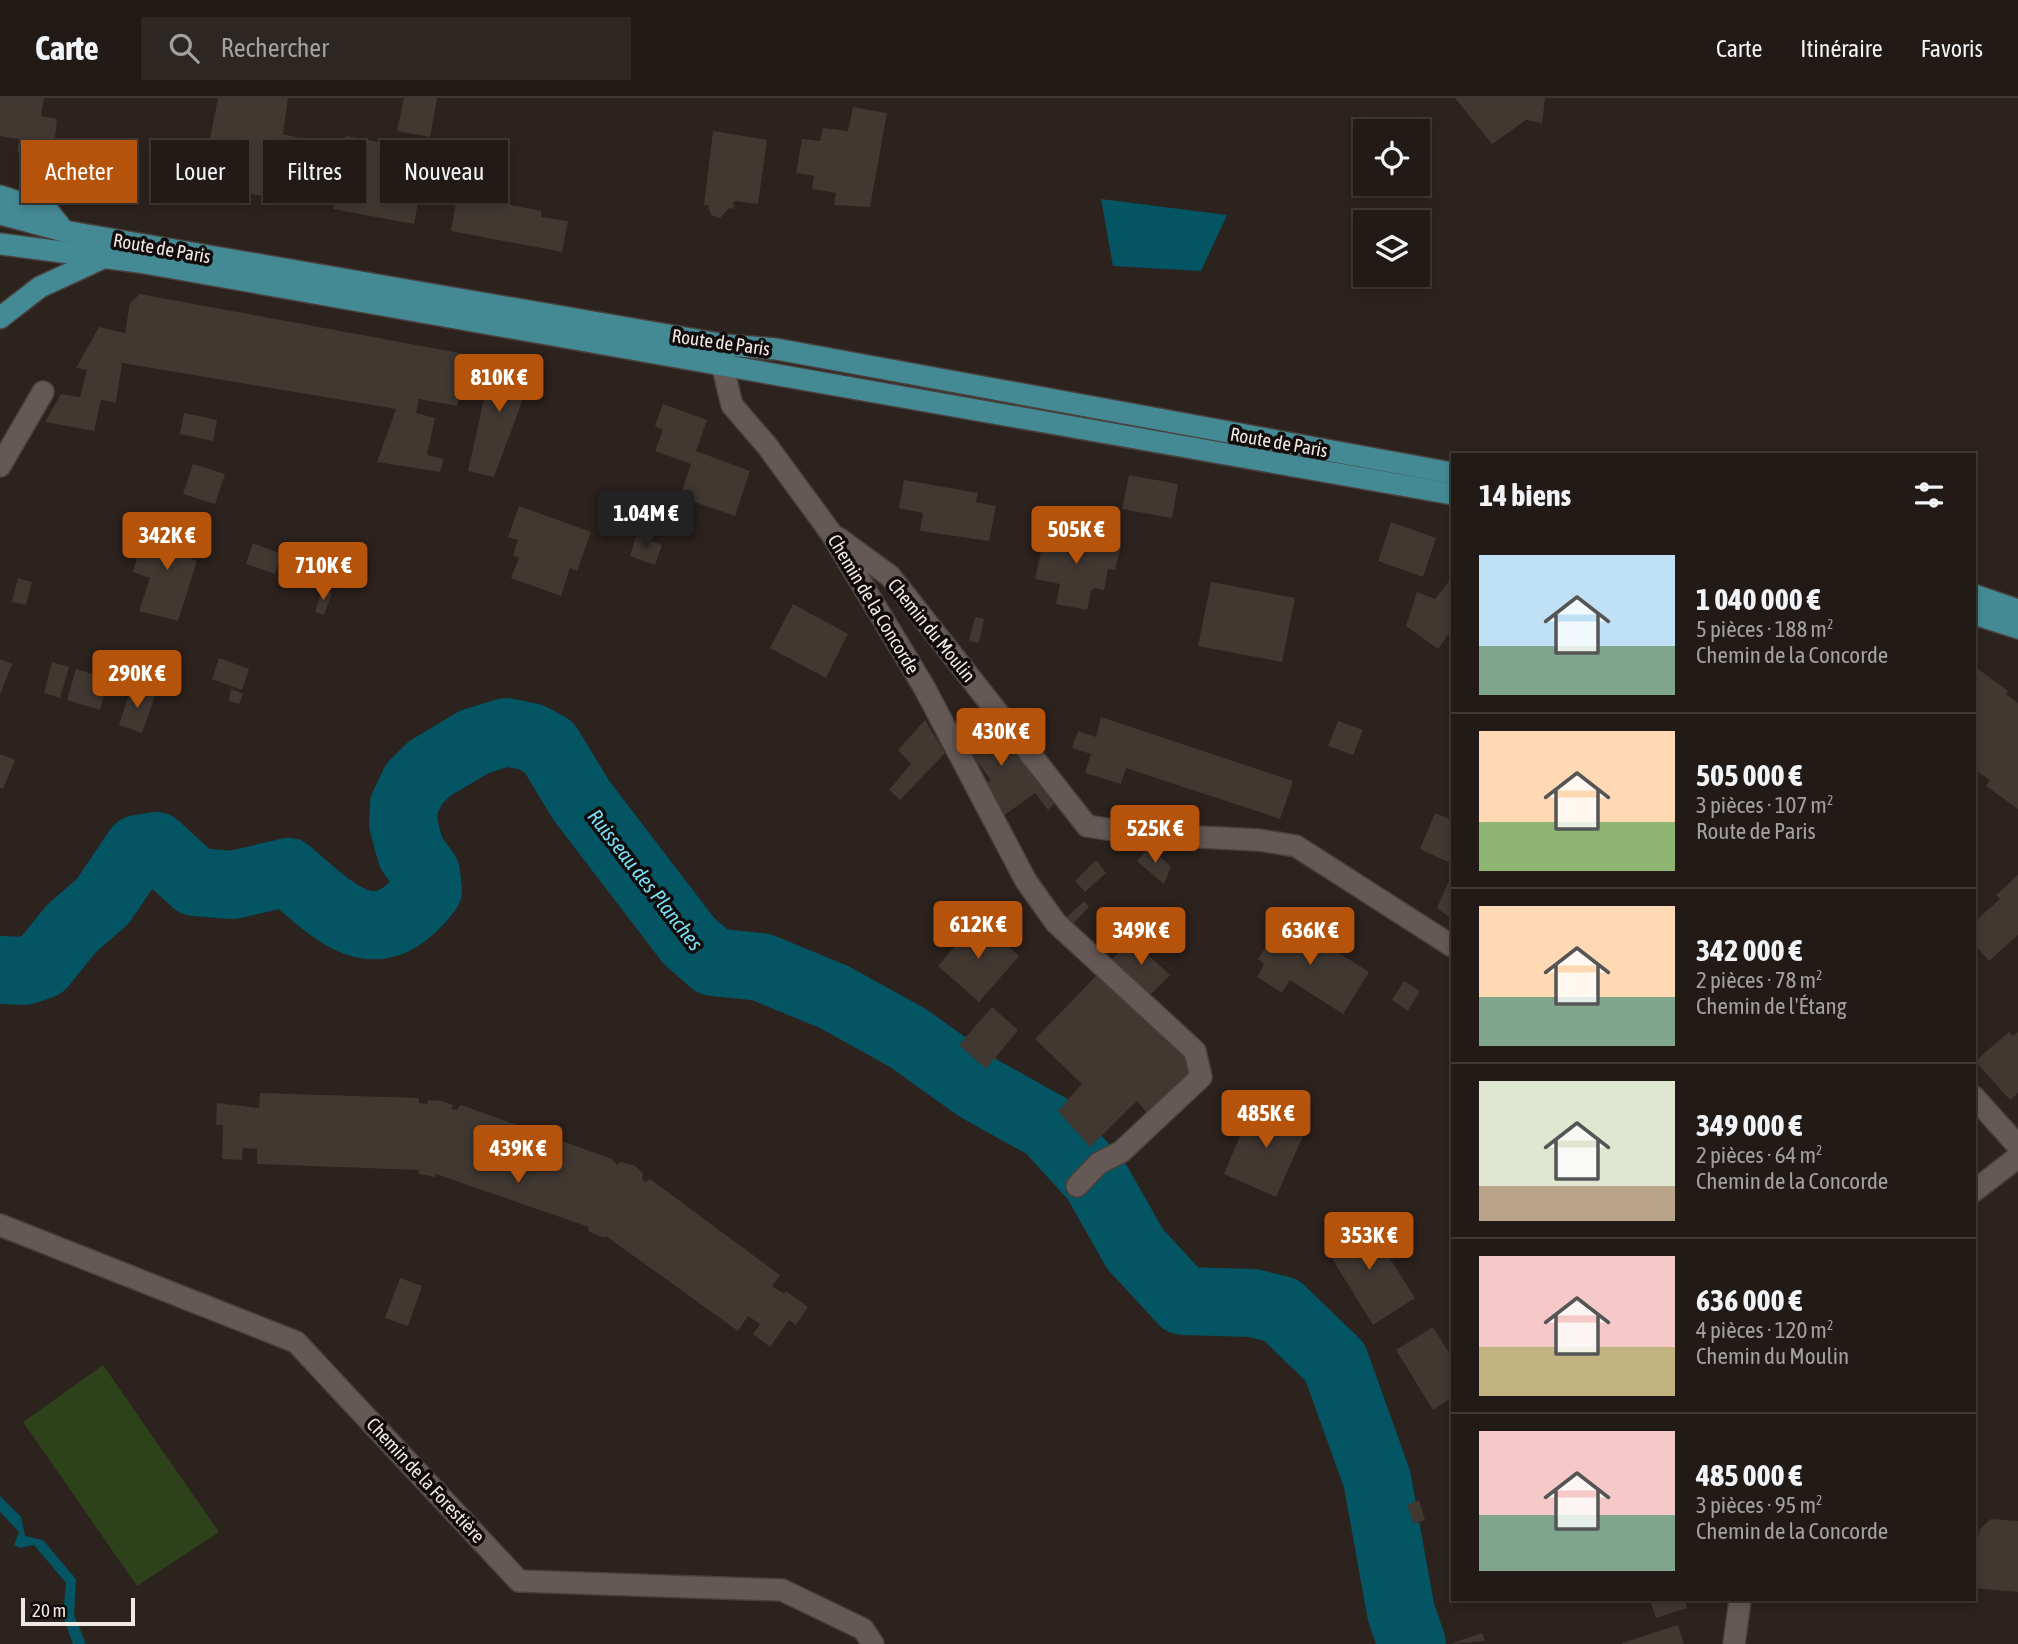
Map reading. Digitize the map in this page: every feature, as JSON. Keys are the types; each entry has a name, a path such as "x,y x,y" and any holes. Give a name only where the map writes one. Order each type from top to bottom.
{"main road":[{"path":"0,196 49,212 64,231"},
{"name":"Route de Paris","path":"0,214 64,231 1451,494"},
{"name":"Route de Paris","path":"0,244 104,257 724,354 776,349 1451,473"},
{"path":"0,318 40,287 104,257"},
{"path":"1976,596 2018,610"},
{"path":"1976,615 2018,628"}],"street":[{"name":"Chemin de la Concorde","path":"724,354 732,405 768,447 831,533 924,687 1026,881 1056,923 1195,1051 1200,1077 1121,1152 1099,1163 1077,1186"},
{"path":"0,466 43,392"},
{"name":"Chemin du Moulin","path":"831,533 890,576 1087,827 1139,834 1259,840 1296,846 1451,945"},
{"path":"1976,1099 2018,1146"},
{"path":"1976,1189 2018,1157"},
{"name":"Chemin de la Forestière","path":"0,1225 296,1342 519,1581 782,1590 863,1629 873,1644"},
{"path":"1734,1644 1740,1601"}],"green space":[{"path":"103,1365 219,1532 137,1586 23,1422"}],"water":[{"path":"1101,199 1227,215 1201,271 1113,266"},
{"path":"0,1496 21,1517 25,1536 43,1540 76,1579 74,1615 86,1644 73,1644 63,1616 66,1583 34,1545 20,1548 14,1545 19,1532 0,1512"}],"building":[{"path":"0,98 44,98 41,116 57,119 55,140 21,140 21,153 17,152 19,139 0,136"},
{"path":"218,98 288,98 283,134 308,140 263,140 263,196 249,194 249,140 210,140"},
{"path":"404,98 437,98 430,137 397,131"},
{"path":"1455,98 1545,98 1542,123 1526,120 1492,144"},
{"path":"853,107 887,113 870,207 834,205 836,193 812,189 814,176 796,173 802,139 820,141 823,128 848,131"},
{"path":"713,131 767,140 758,204 734,201 733,209 729,208 720,218 711,215 708,205 704,205"},
{"path":"346,136 380,142 380,203 418,203 414,224 333,209 334,203 366,203 366,140 345,140"},
{"path":"456,203 501,203 541,211 541,217 568,221 562,252 451,231"},
{"path":"140,294 470,355 457,406 419,399 416,413 435,418 427,455 444,459 440,472 377,462 396,409 122,363 116,403 101,400 94,431 45,422 61,394 80,397 87,370 76,368 99,327 125,333 130,303"},
{"path":"493,359 535,367 494,477 468,471"},
{"path":"663,404 707,420 696,451 750,471 735,516 680,497 691,464 655,451 663,430 655,426"},
{"path":"184,413 217,420 213,441 180,434"},
{"path":"193,464 225,474 215,504 183,494"},
{"path":"1129,475 1178,484 1172,518 1122,509"},
{"path":"904,480 978,493 976,502 996,506 989,541 920,531 923,513 899,508"},
{"path":"519,506 591,532 577,571 570,568 561,596 511,578 519,558 513,555 518,540 508,537"},
{"path":"168,521 197,529 189,558 197,561 178,621 139,611 150,578 133,572 141,544 159,549"},
{"path":"1391,522 1436,538 1423,577 1378,561"},
{"path":"1046,529 1121,546 1115,570 1108,569 1104,590 1094,588 1091,591 1087,610 1056,604 1060,584 1035,579"},
{"path":"636,536 662,545 655,565 630,556"},
{"path":"253,543 282,554 275,574 246,564"},
{"path":"18,578 32,582 26,605 12,602"},
{"path":"1451,579 1451,630 1438,649 1406,626 1417,592 1435,599"},
{"path":"1211,582 1295,598 1282,662 1198,646"},
{"path":"322,590 332,593 324,615 315,612"},
{"path":"793,604 848,634 826,678 770,648"},
{"path":"975,617 984,619 979,643 969,641"},
{"path":"219,658 249,669 242,690 212,679"},
{"path":"0,659 12,664 0,695"},
{"path":"52,662 69,667 60,698 44,693"},
{"path":"1976,667 2008,691 2006,694 2018,703 2018,809 1986,786 1990,780 1976,770"},
{"path":"76,669 109,679 100,710 67,700"},
{"path":"131,688 155,696 142,733 119,725"},
{"path":"231,689 243,694 239,704 229,701"},
{"path":"985,714 1054,804 1048,810 1035,793 999,819 981,787 991,780 957,735"},
{"path":"1101,717 1293,781 1280,819 1126,768 1121,784 1085,773 1091,754 1072,748 1078,731 1096,737"},
{"path":"925,720 945,753 900,800 889,790 911,764 898,750"},
{"path":"1338,721 1363,730 1353,755 1328,746"},
{"path":"0,754 15,760 3,789 0,788"},
{"path":"1435,813 1451,820 1451,864 1420,849"},
{"path":"1150,847 1171,867 1164,884 1137,861"},
{"path":"1096,860 1106,873 1085,892 1075,881"},
{"path":"2018,875 2018,935 1989,961 1976,946 1976,920 2000,899 1996,895"},
{"path":"1451,876 1451,918 1437,908"},
{"path":"1084,901 1089,907 1074,923 1067,917"},
{"path":"1283,918 1369,972 1343,1014 1290,980 1282,993 1257,977 1264,964 1258,959"},
{"path":"978,919 1019,956 979,1002 938,966"},
{"path":"1132,940 1170,975 1150,995 1112,959"},
{"path":"1098,974 1190,1056 1191,1072 1149,1115 1137,1101 1090,1147 1058,1111 1082,1084 1035,1039"},
{"path":"1404,981 1420,991 1408,1011 1392,1000"},
{"path":"992,1007 1018,1030 986,1069 959,1045"},
{"path":"2009,1032 2013,1036 2018,1032 2018,1093 2010,1100 1976,1060"},
{"path":"260,1093 419,1098 419,1103 427,1104 428,1100 442,1101 453,1105 451,1109 457,1110 461,1105 612,1159 617,1165 620,1162 634,1165 643,1173 642,1179 645,1182 650,1179 780,1275 772,1286 784,1294 786,1291 808,1307 796,1325 789,1320 770,1347 753,1334 760,1324 748,1316 738,1331 606,1236 604,1238 588,1231 589,1227 436,1174 435,1177 419,1174 419,1170 257,1164 257,1149 243,1148 242,1160 222,1159 223,1125 216,1125 217,1103 259,1108"},
{"path":"1254,1103 1308,1125 1276,1197 1224,1174"},
{"path":"1365,1219 1415,1298 1373,1325 1323,1244"},
{"path":"400,1278 422,1286 408,1326 385,1318"},
{"path":"1433,1327 1451,1356 1451,1398 1433,1410 1396,1350"},
{"path":"1419,1500 1425,1520 1414,1524 1407,1505"},
{"path":"1991,1519 2018,1521 2018,1592 1976,1588 1976,1548 1980,1529"},
{"path":"1650,1601 1685,1601 1687,1608 1656,1618"},
{"path":"1678,1625 1684,1644 1622,1644 1622,1643"},
{"path":"1482,1633 1485,1641 1452,1644 1452,1643"}],"waterway":[{"name":"Ruisseau des Planches","path":"0,970 24,971 42,965 71,929 103,901 138,849 156,846 195,882 233,885 288,872 340,914 357,922 374,925 391,922 409,910 428,890 426,873 411,853 403,823 404,805 414,784 429,769 474,742 506,732 531,737 549,747 581,800 689,941 713,962 761,967 834,997 908,1038 978,1088 1048,1127 1096,1180 1135,1249 1183,1301 1253,1303 1281,1310 1335,1362 1377,1479 1401,1612 1412,1644"}]}
